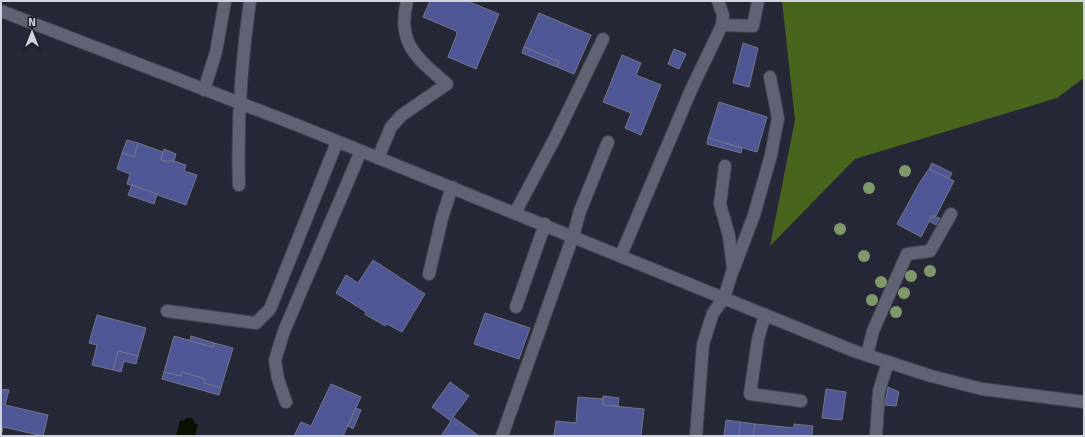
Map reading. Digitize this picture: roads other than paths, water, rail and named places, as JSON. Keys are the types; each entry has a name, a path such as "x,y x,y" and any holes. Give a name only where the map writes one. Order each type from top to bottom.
{"street":[{"path":"204,90 216,52 225,1"},
{"path":"239,185 239,103 243,47 250,1"},
{"path":"378,158 391,127 402,115 447,84 420,60 405,38 404,10 406,1"},
{"path":"621,255 691,90 722,25 723,14 718,1"},
{"path":"722,25 753,26 758,1"},
{"path":"1,11 452,187 867,355 931,376 982,389 1084,402"},
{"path":"515,213 555,138 603,38"},
{"path":"696,436 703,344 713,313 724,298 754,215 771,155 778,118 770,76"},
{"path":"168,311 256,323 270,309 337,142"},
{"path":"502,436 573,236 580,210 608,142"},
{"path":"286,402 278,379 275,360 284,331 361,151"},
{"path":"725,166 720,204 729,236 734,270"},
{"path":"429,274 442,218 452,187"},
{"path":"867,355 873,331 907,254 930,251 951,214"},
{"path":"516,307 545,224"},
{"path":"765,315 758,339 750,394 801,401"},
{"path":"876,436 879,391 888,362"}]}
